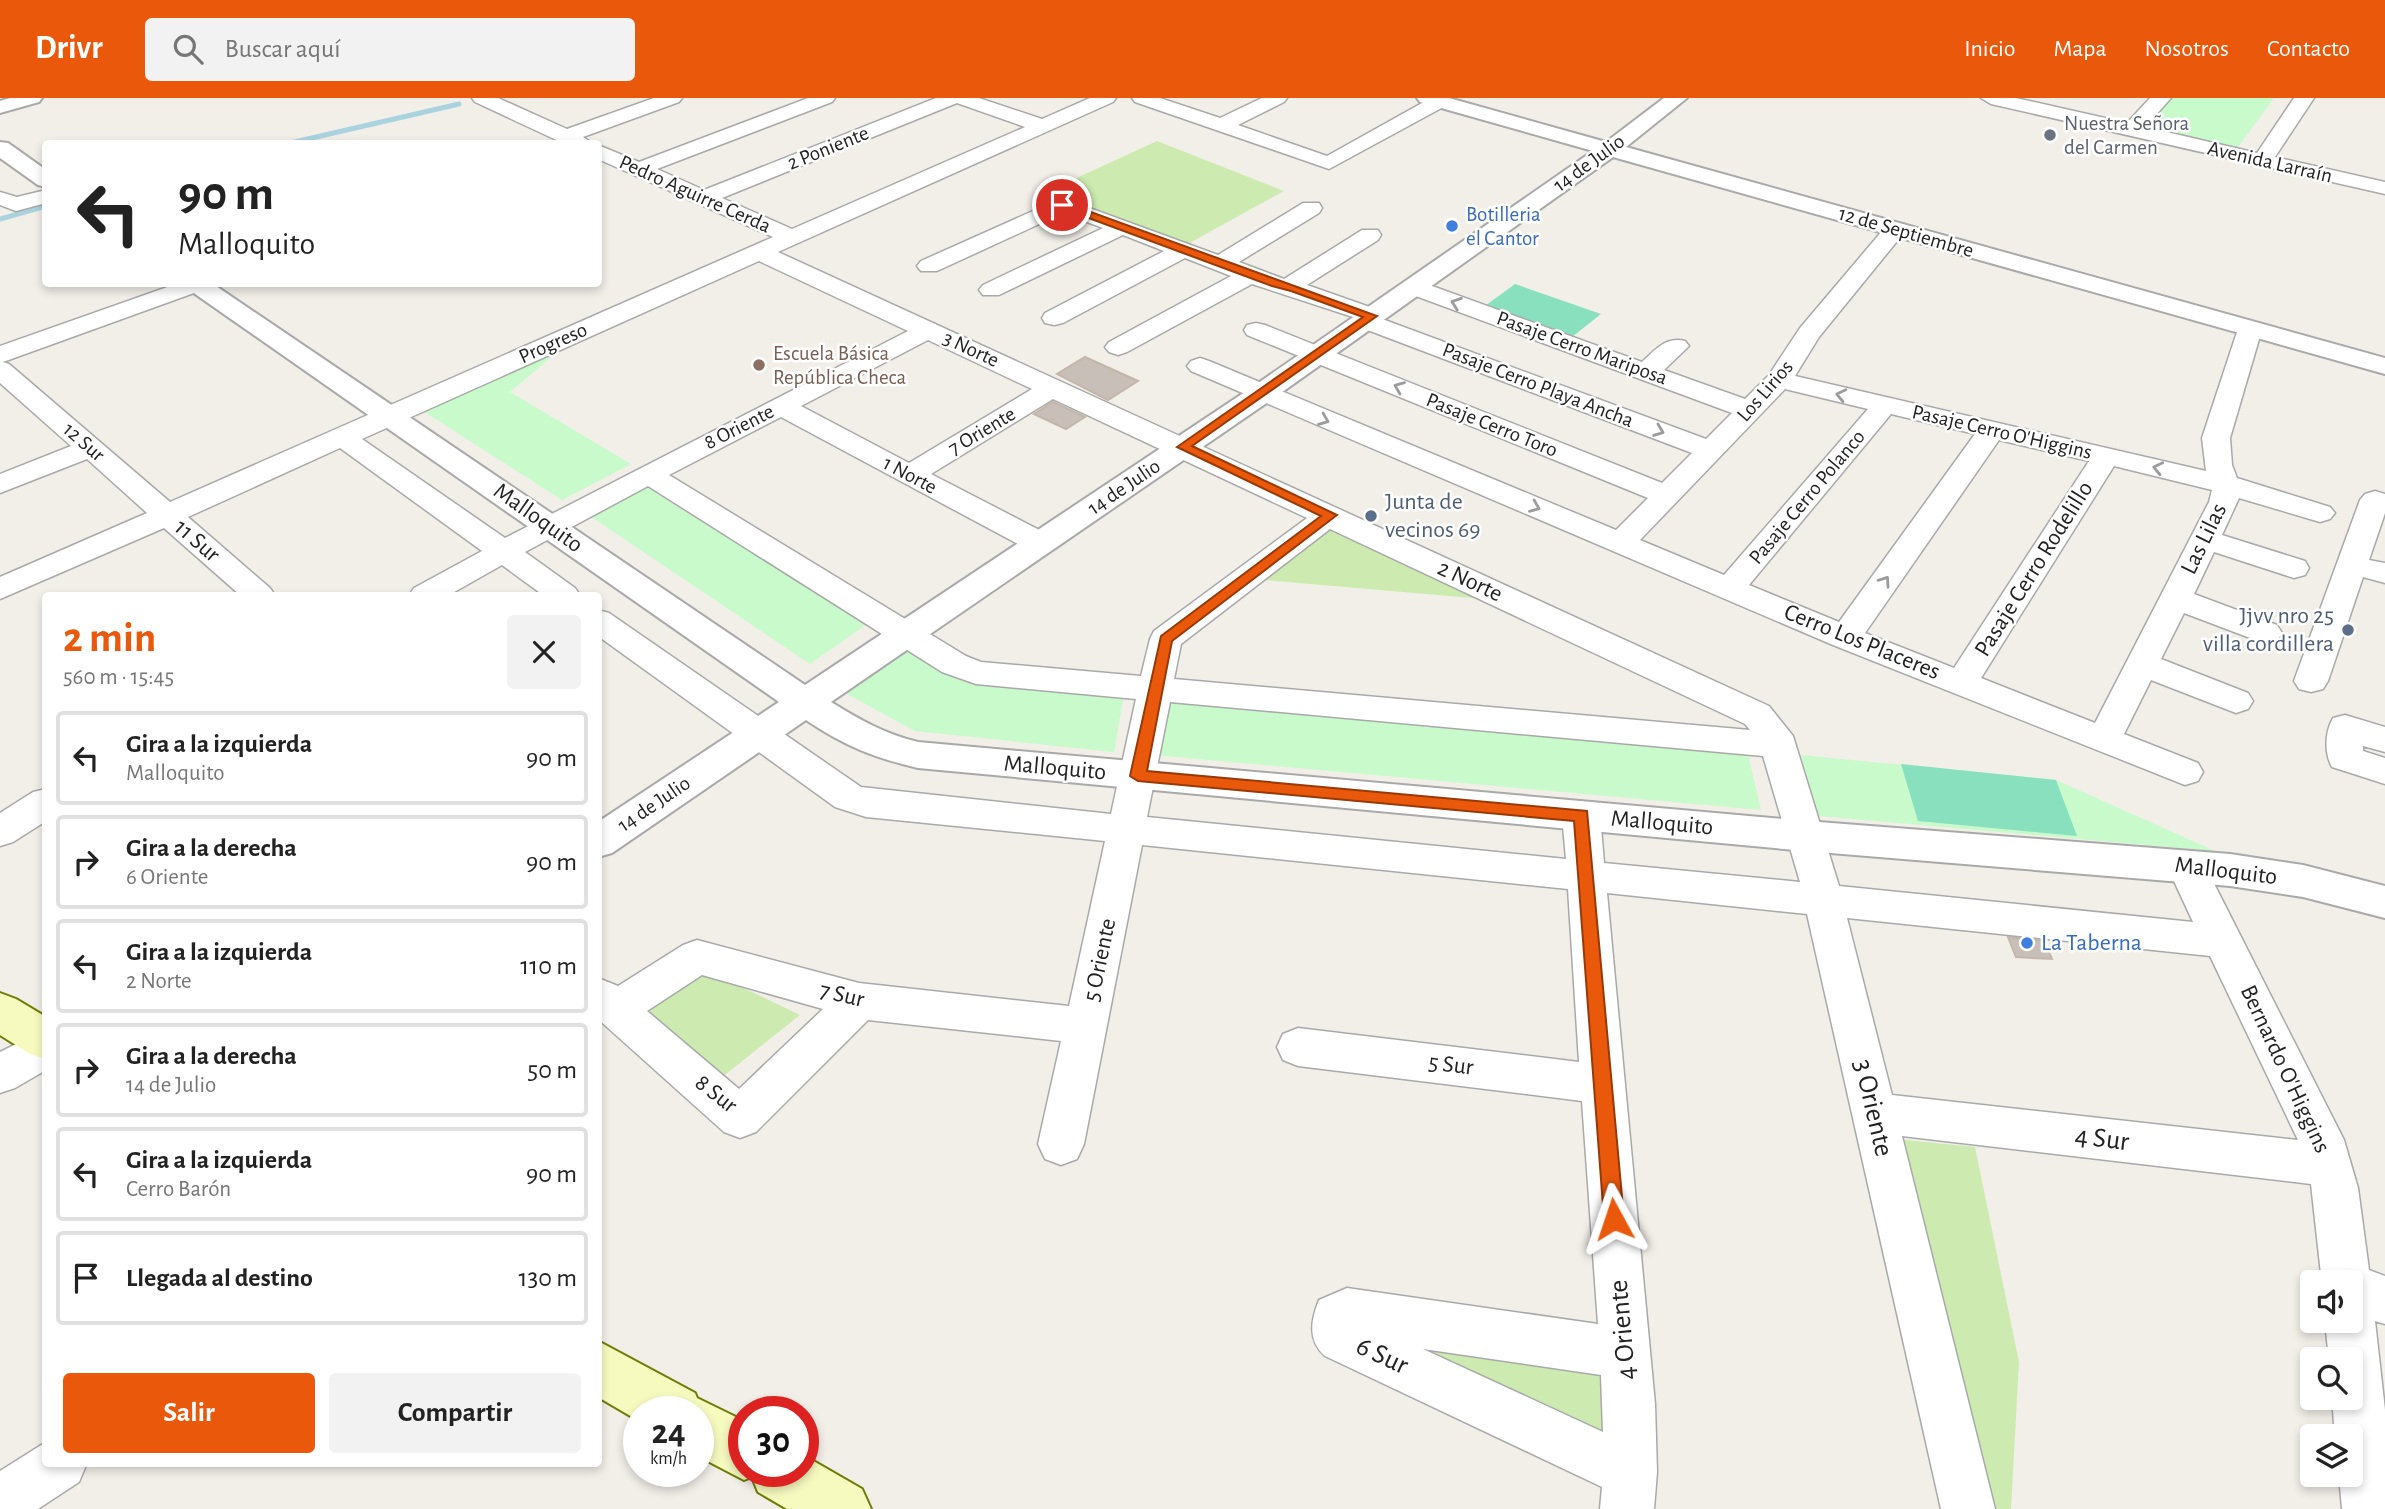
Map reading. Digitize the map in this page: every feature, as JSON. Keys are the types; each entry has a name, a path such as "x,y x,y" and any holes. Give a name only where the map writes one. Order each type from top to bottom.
{"main road":[{"path":"0,1012 42,1038"},
{"path":"602,1369 648,1396"},
{"path":"804,1487 842,1509"}],"street":[{"path":"0,107 32,98"},
{"path":"482,98 575,140 672,98"},
{"path":"631,98 650,106"},
{"path":"639,169 825,98"},
{"name":"2 Poniente","path":"704,198 953,98"},
{"path":"960,98 1044,132"},
{"name":"Progreso","path":"0,589 791,237 852,220 917,191 967,160 1044,132 1106,98"},
{"path":"1142,98 1329,163 1434,100"},
{"path":"1222,125 1277,98"},
{"name":"14 de Julio","path":"602,839 1261,394 1610,149 1677,98"},
{"name":"Avenida Larraín","path":"1991,98 2385,188"},
{"path":"2131,130 2161,98"},
{"path":"2262,160 2304,98"},
{"name":"12 de Septiembre","path":"1434,100 2385,366"},
{"path":"0,148 42,177"},
{"name":"Pedro Aguirre Cerda","path":"602,153 791,237"},
{"path":"967,160 999,172"},
{"path":"0,198 16,204 42,197"},
{"path":"929,266 1062,205 1250,275 1291,287 1370,235"},
{"path":"1220,264 1311,208"},
{"path":"992,290 1122,227"},
{"name":"Los Lirios","path":"1621,542 1779,380 1810,333 1896,229"},
{"path":"1054,318 1183,250"},
{"name":"3 Norte","path":"759,252 1183,447"},
{"path":"1118,347 1250,275"},
{"path":"0,355 189,287"},
{"name":"Malloquito","path":"201,287 805,702 848,730 881,746 918,755 1138,776 1806,836 2186,866 2303,881 2385,902"},
{"name":"Pasaje Cerro Mariposa","path":"1291,287 1408,290 1750,410"},
{"name":"Pasaje Cerro Playa Ancha","path":"1291,287 1711,450"},
{"name":"Las Lilas","path":"2105,738 2226,496 2218,465 2216,438 2249,329"},
{"name":"8 Oriente","path":"431,592 648,474 929,330"},
{"name":"Pasaje Cerro Toro","path":"1256,330 1666,495"},
{"path":"1645,372 1676,345"},
{"name":"Cerro Los Placeres","path":"1200,366 1261,394 1845,637 2185,772"},
{"name":"12 Sur","path":"0,369 167,514"},
{"name":"Pasaje Cerro O'Higgins","path":"1779,380 2225,484 2320,513"},
{"name":"7 Oriente","path":"909,475 1054,387"},
{"name":"Pasaje Cerro Polanco","path":"1730,588 1885,405"},
{"name":"1 Norte","path":"780,406 1040,544"},
{"path":"1845,637 1992,429"},
{"path":"342,437 560,592"},
{"name":"2 Norte","path":"1183,447 1330,515 1768,730"},
{"path":"0,484 90,448"},
{"name":"Pasaje Cerro Rodelillo","path":"1962,682 2106,456"},
{"path":"648,474 954,664 989,676 1155,690 1768,730"},
{"path":"2311,681 2375,500"},
{"name":"11 Sur","path":"167,514 256,592"},
{"name":"5 Oriente","path":"1061,1144 1166,639 1330,515"},
{"path":"2205,539 2294,568"},
{"path":"2352,565 2385,573"},
{"path":"2175,598 2266,633"},
{"path":"602,623 848,797 866,803 2224,941"},
{"path":"2142,663 2236,701"},
{"path":"2385,740 2344,727 2345,758 2385,771"},
{"name":"3 Oriente","path":"1768,730 1806,836 1823,901 1968,1509"},
{"path":"0,832 42,805"},
{"name":"4 Oriente","path":"1581,816 1629,1404 1628,1491"},
{"name":"Bernardo O'Higgins","path":"2186,866 2311,1116 2330,1166 2339,1212 2345,1270"},
{"name":"7 Sur","path":"607,1001 697,957 859,1001 1086,1026"},
{"name":"8 Sur","path":"607,1001 740,1118 859,1001"},
{"name":"5 Sur","path":"1298,1047 1603,1084"},
{"path":"0,1074 42,1049"},
{"name":"4 Sur","path":"1874,1113 2330,1166"},
{"path":"2363,1292 2385,1300"},
{"name":"6 Sur","path":"1625,1353 1347,1313 1337,1318 1335,1323 1335,1329 1343,1338 1628,1491"},
{"path":"2351,1333 2369,1509"},
{"path":"5,1492 52,1467"}],"green space":[{"path":"2172,98 2274,98 2236,150 2146,128"},
{"path":"1157,141 1284,191 1186,245 1044,193"},
{"path":"1515,284 1601,314 1572,337 1485,306"},
{"path":"573,339 510,392 631,464 562,500 420,409"},
{"path":"638,482 867,624 810,664 581,510"},
{"path":"1338,524 1495,600 1263,580"},
{"path":"897,645 955,677 1124,694 1114,752 915,731 836,688"},
{"path":"1164,698 1746,746 1761,810 1154,755"},
{"path":"1801,755 2056,780 2215,851 1818,816"},
{"path":"1901,764 2056,780 2077,836 1918,821"},
{"path":"696,965 800,1015 711,1086 626,1013"},
{"path":"1896,1139 1975,1147 2019,1362 2011,1509 1988,1509"},
{"path":"1364,1336 1602,1363 1604,1434"}],"building":[{"path":"1085,357 1138,381 1108,400 1057,374"},
{"path":"1053,402 1085,417 1066,429 1034,414"},
{"name":"La Taberna","path":"2008,937 2044,941 2052,959 2016,957"}],"waterway":[{"path":"303,140 459,104"},
{"path":"0,219 42,207"}],"place":[{"name":"Nuestra Señora del Carmen","path":"2050,135"},
{"name":"Botilleria el Cantor","path":"1452,226"},
{"name":"Escuela Básica República Checa","path":"759,365"},
{"name":"Junta de vecinos 69","path":"1371,516"},
{"name":"Jjvv nro 25 villa cordillera","path":"2348,630"},
{"name":"La Taberna","path":"2027,943"}],"route":[{"path":"1062,205 1275,284 1294,288 1371,316 1183,447 1330,515 1166,639 1138,776 1581,816 1614,1219"}]}
